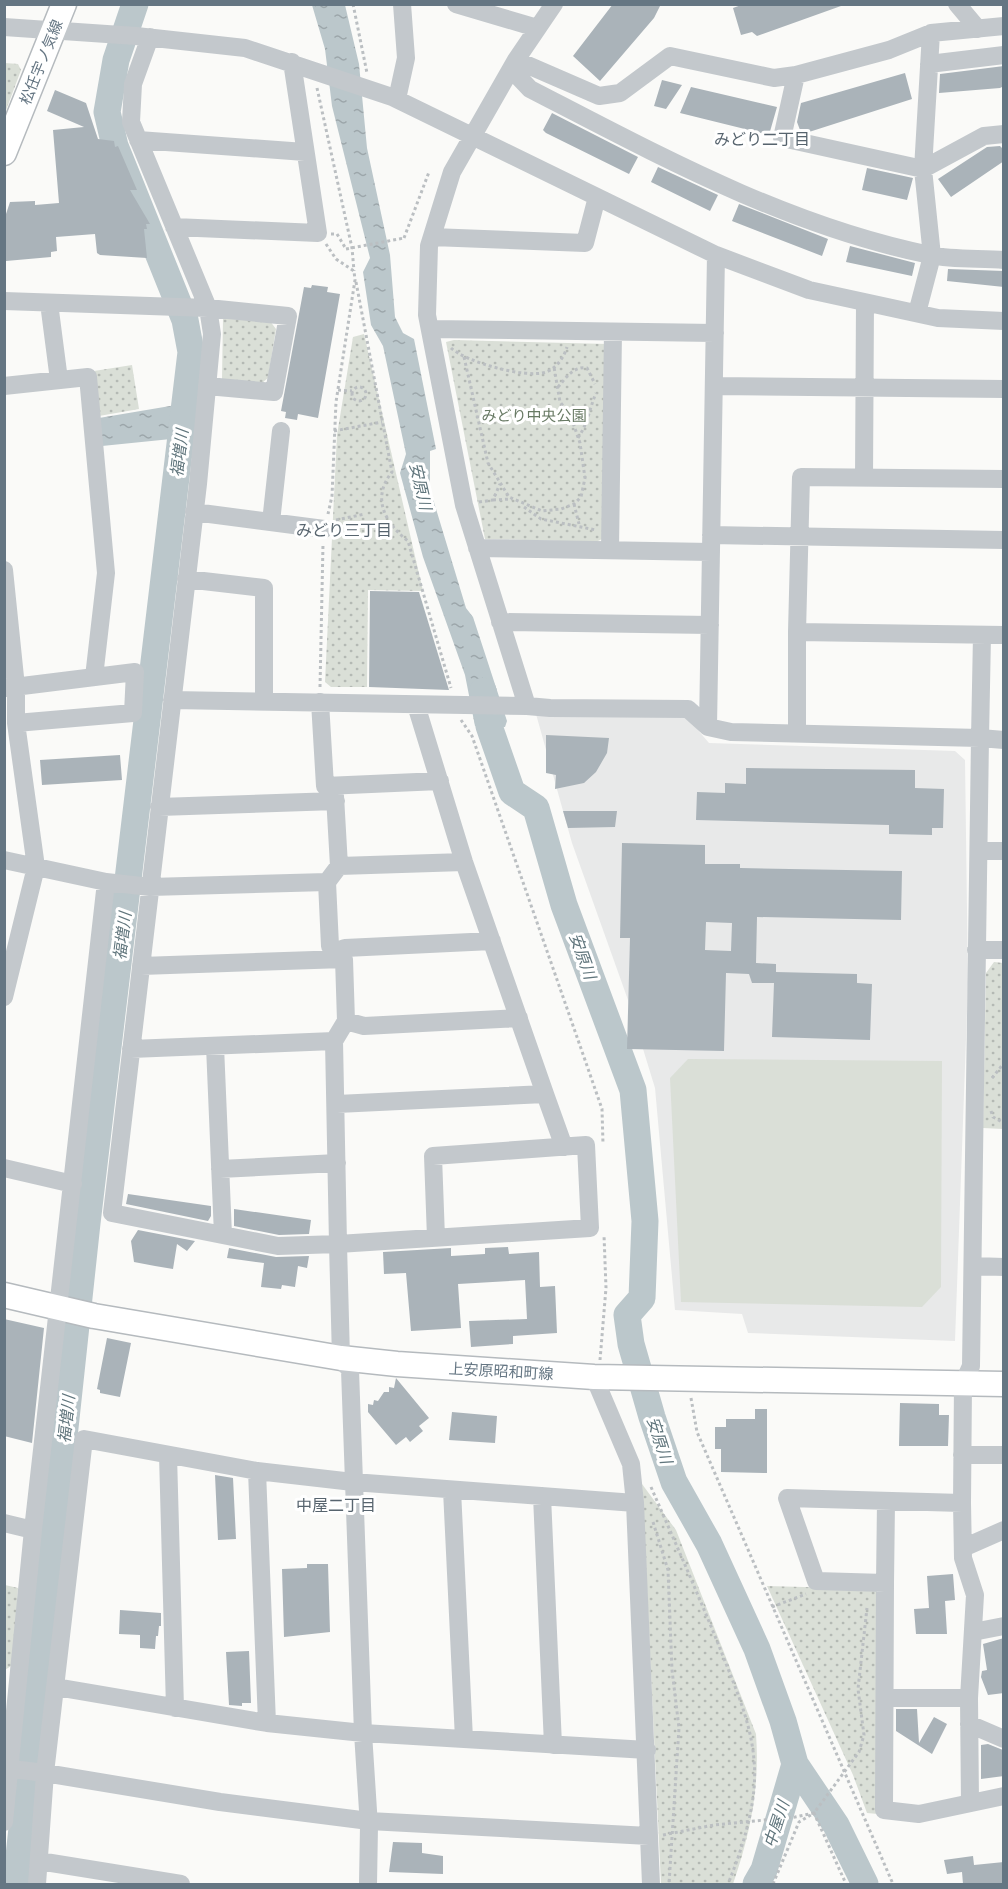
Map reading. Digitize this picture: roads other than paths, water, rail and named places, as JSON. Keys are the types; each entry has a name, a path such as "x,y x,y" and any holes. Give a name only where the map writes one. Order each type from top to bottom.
{"main road":[{"name":"松任宇ノ気線","path":"4,153 60,15"},
{"name":"上安原昭和町線","path":"4,1295 94,1316 341,1358 464,1370 597,1377 1004,1384"}],"street":[{"path":"397,99 406,58 402,4"},
{"path":"456,4 537,28"},
{"path":"521,706 500,622 464,505 427,315 429,246 452,172 513,64 554,4"},
{"path":"957,4 978,29"},
{"path":"4,27 60,15 108,34 245,48 369,87 397,99 716,255 809,290 938,318 1004,321"},
{"path":"513,64 599,96 620,93 670,56 774,78 796,75 889,50 931,33 1004,26"},
{"path":"917,313 932,256 923,169 931,33"},
{"path":"143,36 133,84 131,122 174,227 212,334 172,700 159,807 145,886 141,966 112,1213 278,1246 338,1244 436,1238 590,1228 586,1145 433,1156 436,1238"},
{"path":"929,64 1004,56"},
{"path":"174,227 318,233 292,62"},
{"path":"513,64 530,89 734,191 829,228 932,256 1004,260"},
{"path":"796,75 782,138 923,169 984,136 1004,134"},
{"path":"138,140 305,152"},
{"path":"432,237 585,243 597,197"},
{"path":"708,727 716,255"},
{"path":"4,301 202,308 288,316 274,392 207,386"},
{"path":"864,478 865,302"},
{"path":"49,303 59,380"},
{"path":"430,329 715,333"},
{"path":"610,542 613,332"},
{"path":"4,386 88,377 106,573 94,677"},
{"path":"714,386 1004,389"},
{"path":"272,522 281,431"},
{"path":"797,733 796,632 801,477 1004,479"},
{"path":"194,512 324,529"},
{"path":"477,548 610,542 711,544 800,537 1004,540"},
{"path":"4,570 10,687 36,867 4,997"},
{"path":"186,579 264,588 264,701"},
{"path":"500,622 710,625"},
{"path":"796,632 1004,635"},
{"path":"970,1803 969,1698 975,1596 963,1558 962,1455 963,1384 971,1366 982,635"},
{"path":"10,687 135,672 133,713 16,723"},
{"path":"172,700 688,709 708,727 731,732 1004,740"},
{"path":"320,702 325,786 335,796 336,801 339,866 327,882 330,945 340,955 346,1022 334,1041 341,1358 350,1370 363,1733 369,1821 369,1884"},
{"path":"416,705 464,862 564,1147"},
{"path":"325,786 440,781"},
{"path":"159,807 336,801"},
{"path":"979,851 1004,851"},
{"path":"4,860 110,882 145,886 327,882"},
{"path":"339,866 464,862"},
{"path":"4,1822 10,1769 11,1680 63,1310 73,1184 110,882"},
{"path":"340,955 345,948 492,941"},
{"path":"976,950 1004,950"},
{"path":"141,966 340,955"},
{"path":"346,1022 364,1026 519,1018"},
{"path":"131,1049 334,1041"},
{"path":"215,1046 223,1235"},
{"path":"337,1104 544,1094"},
{"path":"220,1169 338,1163"},
{"path":"4,1168 73,1184"},
{"path":"973,1266 1004,1267"},
{"path":"597,1377 631,1464 635,1503 651,1884"},
{"path":"37,1884 44,1773 56,1688 84,1439 257,1471 353,1482 635,1503"},
{"path":"168,1455 175,1708"},
{"path":"962,1455 1004,1455"},
{"path":"257,1471 267,1723"},
{"path":"452,1490 464,1739"},
{"path":"542,1496 554,1745"},
{"path":"885,1583 816,1581 787,1498 962,1503"},
{"path":"886,1502 884,1810 919,1814 1004,1796"},
{"path":"4,1523 33,1530"},
{"path":"963,1548 1004,1530"},
{"path":"973,1632 1004,1626"},
{"path":"56,1688 267,1723 363,1733 646,1750"},
{"path":"885,1698 969,1698"},
{"path":"969,1724 1004,1738"},
{"path":"10,1769 220,1803 369,1821 649,1836"},
{"path":"39,1861 181,1884"}],"water":[{"path":"312,5 345,5 359,64 367,148 390,255 395,317 403,333 414,339 436,449 430,451 430,489 466,608 473,617 507,721 505,727 475,726 465,675 423,557 400,473 406,454 383,346 371,325 363,272 370,258 332,106 325,49"},
{"path":"176,405 171,439 102,446 99,418"}],"waterway":[{"name":"福増川","path":"16,1884 87,1223 191,352 185,320 115,146 107,112 116,60 135,4"},
{"name":"安原川","path":"483,691 489,726 512,792 536,808 564,905 633,1090 645,1221 642,1298 627,1315 631,1344 652,1417 674,1482 709,1544 757,1649 783,1721 795,1764 836,1825 865,1884"},
{"name":"中屋川","path":"756,1884 764,1870 795,1764"}],"district":[{"name":"みどり二丁目","path":"762,139"},
{"name":"みどり三丁目","path":"344,530"},
{"name":"中屋二丁目","path":"336,1505"}],"park label":[{"name":"みどり中央公園","path":"534,415"}]}
